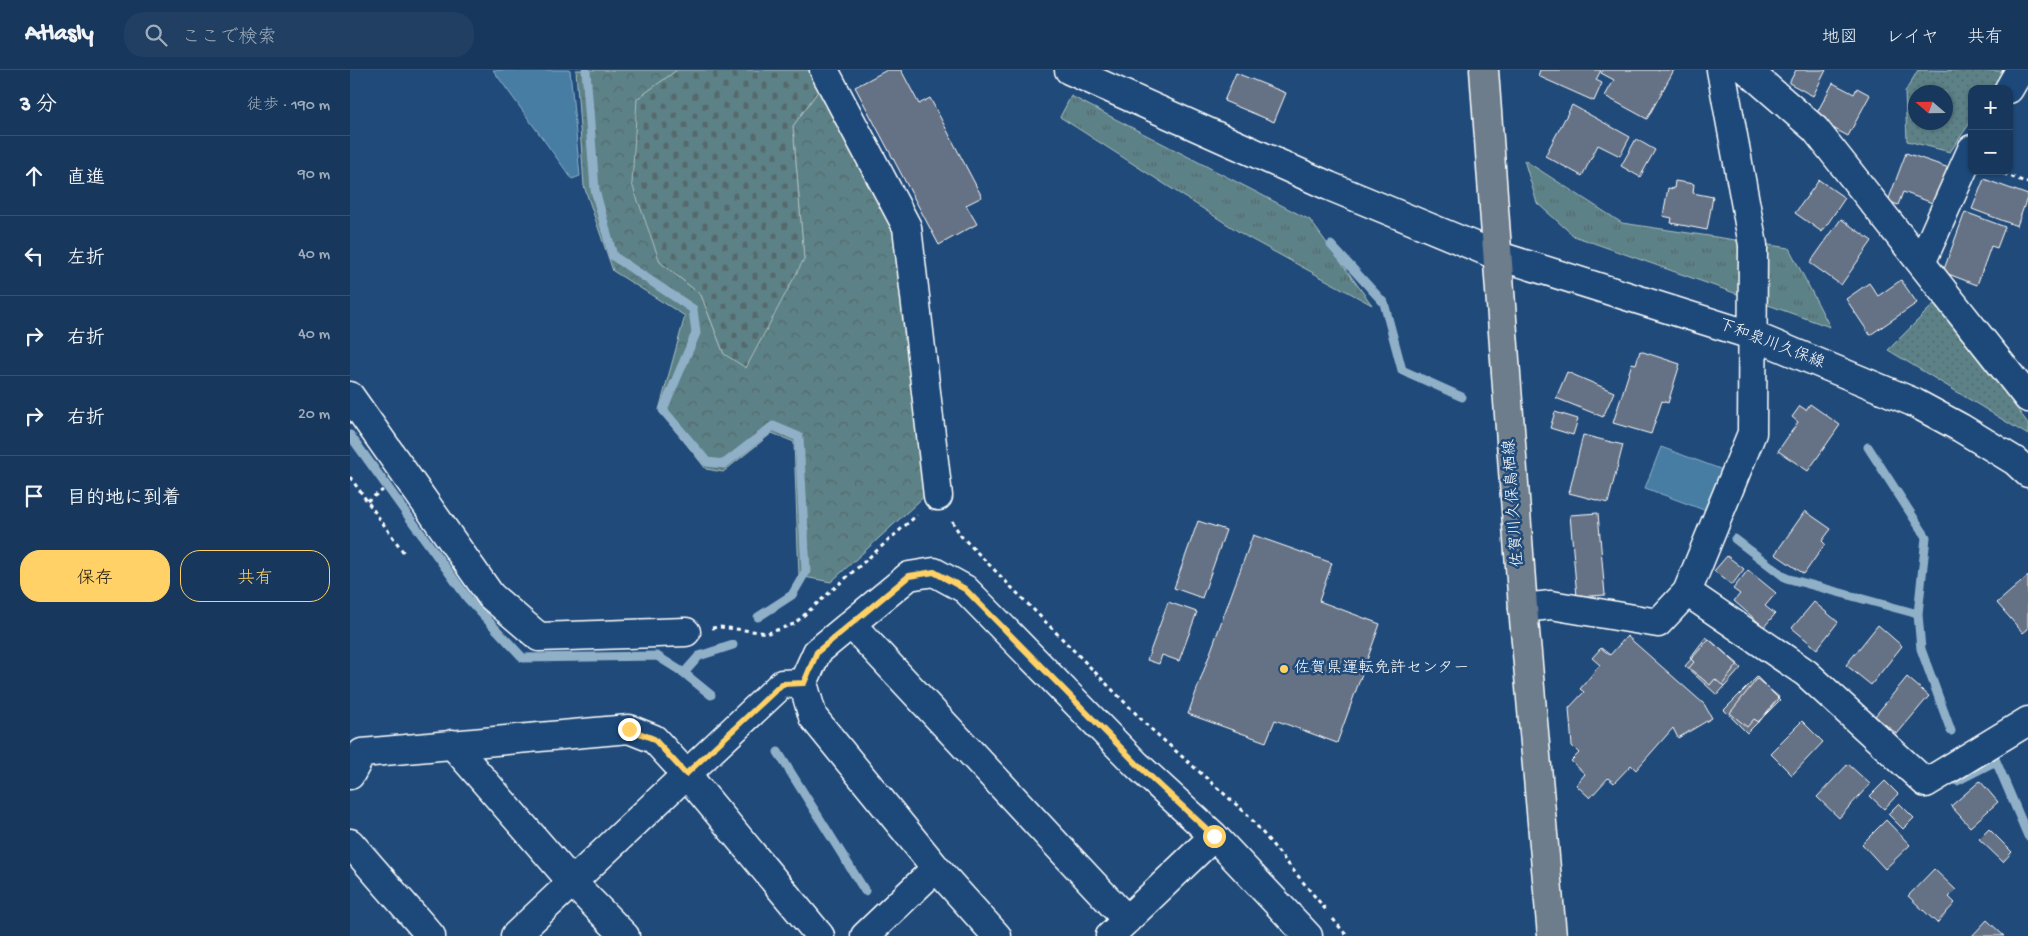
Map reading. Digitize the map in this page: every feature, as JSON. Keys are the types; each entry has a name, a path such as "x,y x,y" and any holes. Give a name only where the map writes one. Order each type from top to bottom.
{"main road":[{"name":"佐賀川久保鳥栖線","path":"1484,70 1523,608 1552,936"}],"street":[{"path":"824,70 907,227 938,496"},
{"name":"下和泉川久保線","path":"1069,70 1329,186 1496,255 1754,336 1913,402 2015,460 2028,473"},
{"path":"1523,608 1551,606 1658,623 1688,592 1752,433 1753,245 1721,70"},
{"path":"1747,70 1815,129 1922,261 2028,398"},
{"path":"2011,85 2020,70"},
{"path":"1922,261 1968,155"},
{"path":"350,396 491,596 539,637 686,632"},
{"path":"997,936 936,868 813,717 804,683 817,652 909,576 934,572 965,589 1138,765 1214,836 1308,936"},
{"path":"1688,592 1806,673 1926,783 2028,721"},
{"path":"851,624 1118,928 1214,836"},
{"path":"515,936 782,684 804,683"},
{"path":"350,774 362,753 629,729 654,739 686,774 820,936"},
{"path":"452,744 572,882 625,936"},
{"path":"350,843 431,936"},
{"path":"865,936 936,868"}],"path":[{"path":"2007,175 2028,183"},
{"path":"350,477 404,553"}],"green space":[{"path":"576,70 677,70 637,99 660,262 701,295 724,354 804,259 793,126 821,87 898,228 928,493 831,582 799,576 794,442 772,433 723,472 706,469 659,410 685,316 613,271 584,186"},
{"path":"677,70 811,70 821,87 793,126 804,259 746,368 724,354 701,295 660,262 632,184 637,99"},
{"path":"1918,70 2005,71 1996,85 1968,85 1968,126 1950,152 1907,141 1905,92 1908,87 1908,130 1953,130 1953,85 1909,85"},
{"path":"1071,96 1310,220 1372,305 1247,237 1060,117"},
{"path":"1524,160 1622,223 1789,248 1830,327 1574,236 1537,203"},
{"path":"1934,304 2028,423 2028,435 1888,350"}],"water":[{"path":"493,70 570,70 580,176 572,179"},
{"path":"1661,447 1723,470 1704,510 1645,488"}],"building":[{"path":"887,70 901,70 919,104 930,98 982,197 966,205 977,224 939,245 855,87"},
{"path":"1540,70 1601,70 1596,80 1602,83 1594,101 1538,76"},
{"path":"1603,70 1674,70 1647,119 1605,96 1614,80 1601,73"},
{"path":"1796,70 1826,70 1813,96 1789,83"},
{"path":"1236,73 1286,93 1274,122 1224,101"},
{"path":"1833,83 1854,94 1857,88 1870,95 1848,136 1814,118"},
{"path":"1572,105 1630,137 1620,156 1598,145 1582,176 1545,156"},
{"path":"1636,139 1655,150 1640,177 1621,166"},
{"path":"1906,153 1952,169 1938,205 1903,192 1898,205 1888,201"},
{"path":"1984,179 2028,195 2017,226 1972,209"},
{"path":"1819,180 1845,198 1822,232 1795,213"},
{"path":"1675,181 1694,184 1693,193 1713,197 1707,230 1671,223 1672,218 1663,216 1668,188 1674,189"},
{"path":"1965,212 2005,227 1997,248 1991,246 1977,285 1943,272"},
{"path":"1841,219 1872,241 1841,285 1810,263"},
{"path":"1901,280 1917,303 1870,335 1846,299 1869,283 1878,296"},
{"path":"1640,351 1680,364 1668,403 1662,401 1651,434 1613,423 1632,363 1636,364"},
{"path":"1567,372 1614,392 1603,417 1556,398"},
{"path":"1810,404 1840,425 1808,471 1778,451 1798,422 1792,417 1800,406 1806,410"},
{"path":"1555,412 1578,419 1573,435 1550,428"},
{"path":"1583,435 1623,445 1608,503 1569,493"},
{"path":"1805,511 1831,529 1822,541 1825,544 1804,574 1775,554"},
{"path":"1598,513 1605,595 1577,597 1570,515"},
{"path":"1198,521 1226,530 1202,598 1174,588"},
{"name":"佐賀県運転免許センター","path":"1253,535 1332,563 1319,601 1380,624 1337,743 1275,720 1266,742 1188,714"},
{"path":"1727,556 1744,569 1732,585 1714,571"},
{"path":"1748,570 1776,593 1765,606 1775,614 1764,627 1734,601 1740,594 1733,589"},
{"path":"2028,576 2028,629 2023,633 1997,603"},
{"path":"1168,602 1197,612 1179,661 1162,655 1159,664 1147,660"},
{"path":"1814,602 1838,622 1817,649 1792,628"},
{"path":"1878,625 1902,646 1871,685 1846,665"},
{"path":"1627,636 1704,704 1712,718 1678,738 1673,728 1636,770 1631,765 1614,783 1608,778 1590,798 1576,785 1585,774 1571,761 1579,753 1572,746 1569,708 1584,692 1580,689 1600,665 1592,658 1601,648 1610,655"},
{"path":"1706,637 1738,664 1722,685 1715,679 1710,685 1689,668 1694,662 1690,658"},
{"path":"1709,639 1741,668 1717,695 1685,666"},
{"path":"1757,677 1780,700 1747,733 1724,710"},
{"path":"1907,677 1929,696 1897,734 1875,716"},
{"path":"1757,679 1779,697 1759,722 1754,719 1747,727 1730,713"},
{"path":"1802,721 1823,742 1792,775 1770,753"},
{"path":"1848,764 1870,784 1839,818 1817,797"},
{"path":"1885,781 1898,794 1884,809 1870,796"},
{"path":"1980,781 1998,802 1970,827 1951,806"},
{"path":"1899,803 1914,818 1903,829 1888,814"},
{"path":"1886,820 1910,845 1885,869 1862,844"},
{"path":"1989,829 2012,852 2003,862 1979,839"},
{"path":"1934,869 1956,890 1949,897 1955,903 1937,923 1908,896"},
{"path":"1987,920 2004,936 1972,936"}],"waterway":[{"path":"586,70 595,190 613,256 693,309 696,333 663,410 707,462 724,464 773,426 799,437 806,571 792,595 758,617"},
{"path":"1331,245 1384,303 1402,370 1462,397"},
{"path":"350,435 468,599 523,658 657,656 684,673 711,695"},
{"path":"1868,447 1926,537 1918,614 1921,649 1951,731"},
{"path":"1735,539 1786,578 1918,614"},
{"path":"684,673 699,656 733,645"},
{"path":"778,752 865,891"},
{"path":"1957,781 1996,761 2028,836"}],"place":[{"name":"佐賀県運転免許センター","path":"1284,669"}],"route":[{"path":"629,729 654,739 686,774 782,684 804,683 817,652 909,576 934,572 965,589 1138,765 1214,836"}]}
